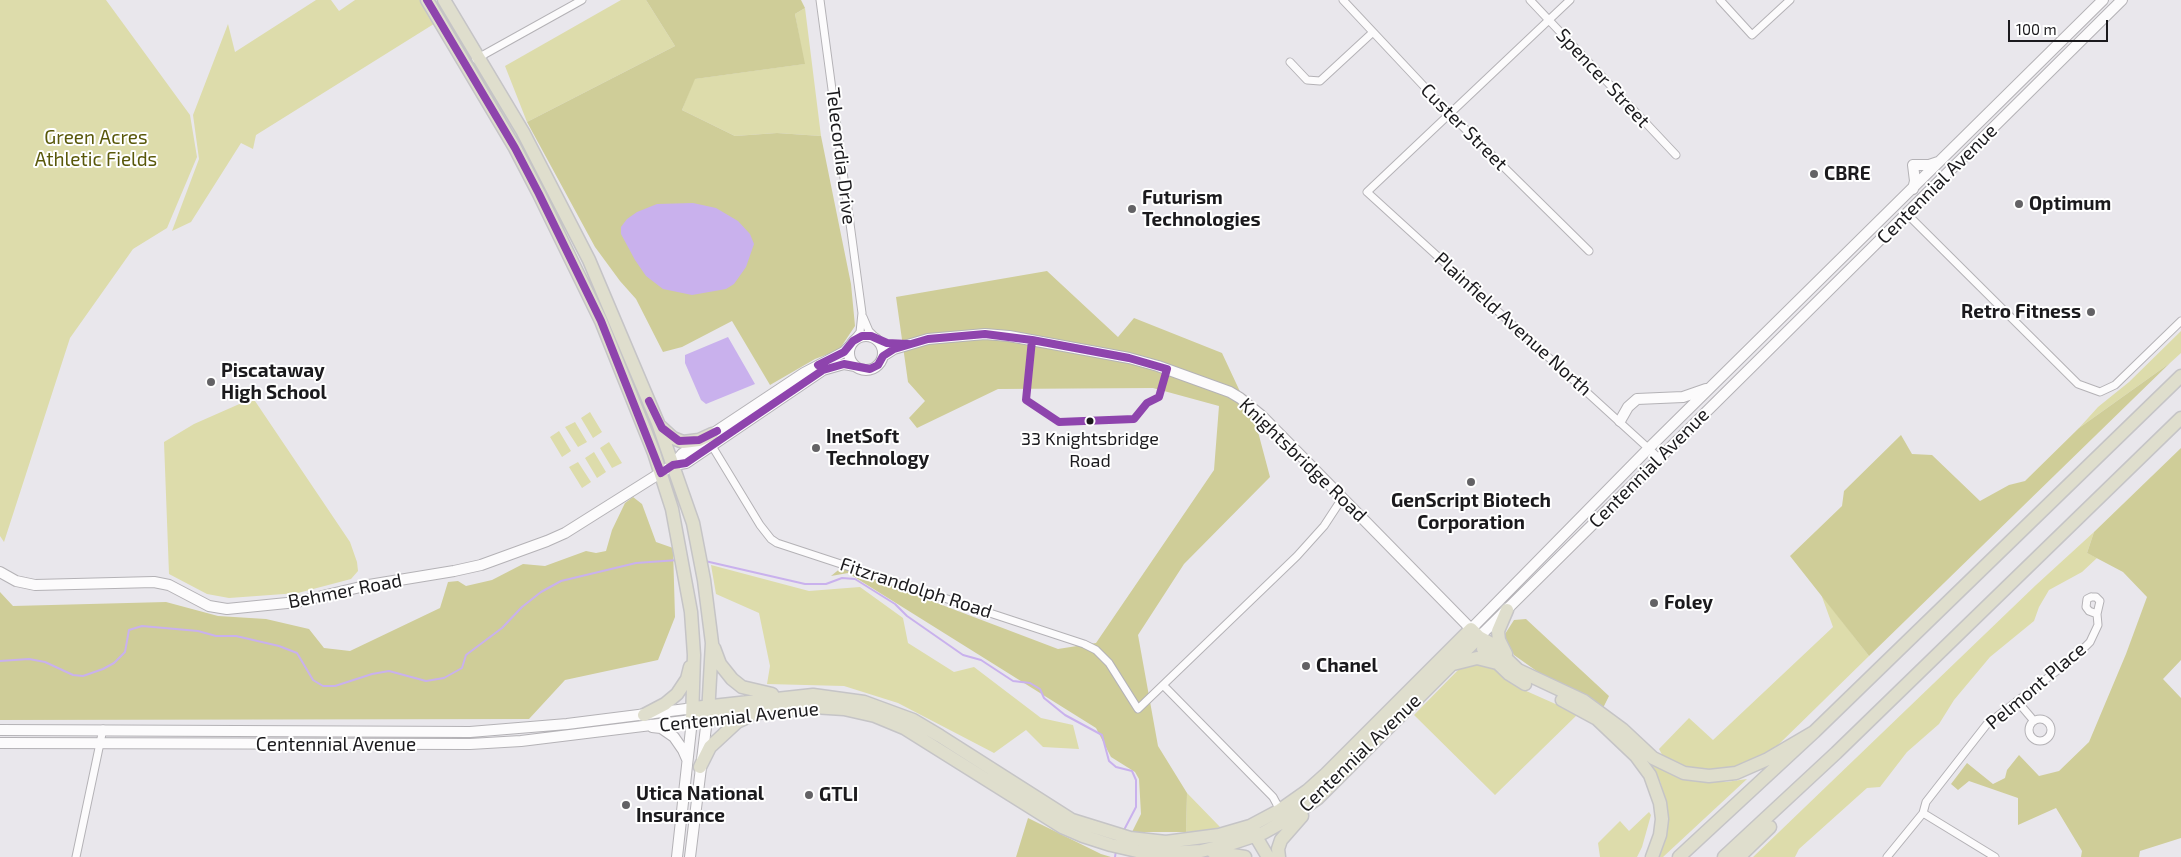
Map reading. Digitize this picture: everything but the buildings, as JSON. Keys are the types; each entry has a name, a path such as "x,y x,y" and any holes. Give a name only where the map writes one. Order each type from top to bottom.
{"highway":[{"path":"427,0 527,171 597,312 630,392 660,473 680,546 691,612 694,655 693,714"},
{"path":"444,0 523,132 589,260 658,423 684,494 698,546 704,580 712,643 708,712"},
{"path":"1679,857 1814,732 2181,376"},
{"path":"1724,857 1785,802 2181,418"},
{"path":"658,423 669,435 683,442 712,440"},
{"path":"1507,610 1499,627 1498,635 1510,663"},
{"path":"1475,633 1490,643 1510,663 1528,676 1584,701 1622,729 1653,758 1684,773 1709,776 1736,772 1768,759 1814,732"},
{"path":"1475,633 1483,648 1497,663 1521,682 1588,713 1636,756 1650,775 1660,803 1660,834 1652,857"},
{"name":"Centennial Avenue","path":"1129,843 1166,842 1252,831 1288,819 1318,798 1453,664 1475,633"},
{"name":"Centennial Avenue","path":"708,712 758,712 813,707 844,709 882,719 904,728 1062,827 1168,853 1201,851 1230,844 1252,831 1326,774 1475,633"},
{"path":"712,643 723,670 739,685 756,692 787,697"},
{"path":"644,720 677,694 687,679 694,655"},
{"path":"1453,664 1477,658 1497,663"},
{"name":"Centennial Avenue","path":"693,714 787,697 813,695 839,697 887,709 940,736 1072,820 1113,840"},
{"path":"700,767 710,747 738,722 758,712"},
{"path":"1279,857 1278,846 1284,834 1318,798"},
{"path":"1739,857 1782,815 1785,802"},
{"path":"1252,831 1268,857"},
{"path":"1201,851 1228,853 1245,857"}],"main road":[{"name":"Centennial Avenue","path":"1475,633 1649,448 2103,0"},
{"name":"Centennial Avenue","path":"1475,633 1507,610 2122,0"},
{"path":"1912,190 1915,181 1913,165 1929,165 1939,162"},
{"path":"673,465 686,463 712,440 804,372 844,352 862,336 878,340 883,356 874,368 865,370 844,364 823,370 712,440"},
{"name":"Knightsbridge Road","path":"878,340 908,344 955,336 1009,336 1129,358 1214,386 1240,398 1262,416 1475,633"},
{"path":"852,343 850,357 855,366"},
{"name":"Knightsbridge Road","path":"883,356 894,349 908,344"},
{"path":"1620,421 1628,407 1637,399 1683,397 1696,394 1713,386"},
{"name":"Behmer Road","path":"0,572 16,581 35,585 154,582 169,585 200,602 216,608 248,608 297,602 369,585 454,571 524,550 564,533 673,465"},
{"path":"690,857 708,712"},
{"name":"Centennial Avenue","path":"0,730 470,732 644,720 693,714"},
{"path":"676,857 693,714"},
{"name":"Centennial Avenue","path":"0,743 470,744 521,742 644,720"},
{"path":"644,720 674,737 688,761"}],"street":[{"path":"466,64 582,0"},
{"name":"Telecordia Drive","path":"820,0 862,313 869,331 878,340"},
{"name":"Custer Street","path":"1343,0 1449,113 1589,251"},
{"name":"Spencer Street","path":"1530,0 1676,155"},
{"path":"1449,113 1570,0"},
{"path":"1720,0 1752,35 1790,0"},
{"path":"1290,62 1307,80 1312,82 1320,81 1372,32"},
{"name":"Plainfield Avenue North","path":"1449,113 1367,192 1659,458"},
{"path":"1907,214 2078,384 2100,392 2115,385 2181,321"},
{"name":"Telecordia Drive","path":"852,343 860,332 862,313"},
{"name":"Fitzrandolph Road","path":"712,440 760,525 771,539 777,543 1084,644 1096,650 1109,663 1138,709 1163,685"},
{"path":"1280,810 1273,797 1163,685 1297,556 1324,526 1342,497"},
{"name":"Pelmont Place","path":"1924,813 1926,802 1987,724 2075,657 2087,645 2095,634 2098,625 2097,614"},
{"path":"2017,701 2034,721"},
{"path":"76,857 103,729"},
{"path":"1887,857 1924,813 1995,857"}],"green space":[{"name":"Green Acres Athletic Fields","path":"0,0 106,0 190,115 197,157 167,228 133,249 70,338 4,542 0,536"},
{"path":"316,0 331,0 339,11 355,0 423,0 437,22 256,135 253,149 241,143 191,222 172,231 199,159 193,115 228,24 235,52"},
{"path":"621,0 646,0 675,46 527,122 505,66"},
{"path":"805,8 821,136 777,133 735,136 682,110 694,79 804,64 795,14"},
{"path":"2181,331 2181,353 2170,363 2079,428 2098,407 2129,382"},
{"path":"253,398 350,542 358,571 351,579 298,593 229,598 207,594 169,574 164,442 194,424"},
{"path":"590,412 602,432 593,438 581,418"},
{"path":"575,422 587,442 578,447 565,427"},
{"path":"559,431 571,451 562,457 550,437"},
{"path":"609,442 622,463 612,468 600,448"},
{"path":"594,452 606,472 597,478 585,458"},
{"path":"578,462 591,482 582,488 569,467"},
{"path":"2094,532 2087,553 2097,558 2082,572 2049,590 2039,607 2034,621 1990,657 1954,700 1939,724 1907,752 1880,787 1867,788 1799,849 1795,857 1753,857 2036,585"},
{"path":"711,565 809,591 860,587 903,618 908,643 954,672 974,667 1041,718 1073,725 1079,749 1043,747 1026,730 994,753 898,703 844,686 767,684 770,666 759,613 716,594"},
{"path":"1821,594 1869,656 1775,748 1752,761 1721,771 1689,768 1666,762 1659,749 1689,718 1713,740 1833,627"},
{"path":"1477,662 1495,668 1524,690 1578,714 1495,795 1414,715 1461,667"},
{"path":"1644,758 1690,780 1726,782 1747,779 1663,857 1659,857 1668,825 1667,806 1660,781 1657,782"},
{"path":"1187,793 1220,827 1211,830 1186,832"},
{"path":"1649,812 1651,815 1642,847 1637,857 1600,857 1598,843 1620,821 1629,831"}],"shaded area":[{"path":"646,0 801,0 805,8 795,14 805,64 695,79 682,110 735,136 777,133 821,136 851,284 855,326 839,350 815,359 770,385 732,321 682,347 663,352 636,299 595,247 527,122 675,46"},
{"path":"693,203 716,208 738,221 750,234 754,244 746,267 734,284 726,289 692,295 663,289 646,276 621,234 621,227 627,219 637,212 657,204"},
{"path":"1047,271 1118,337 1134,318 1222,353 1257,428 1270,477 1184,564 1138,635 1158,746 1187,793 1186,832 1132,832 1141,814 1139,779 1135,772 1111,757 1096,728 848,573 831,576 842,567 1058,649 1096,643 1214,470 1219,406 1153,388 998,389 917,428 909,418 925,401 908,382 896,297"},
{"path":"728,337 755,384 706,404 701,400 685,363 685,355"},
{"path":"2170,363 1869,656 1790,556 1842,506 1844,491 1901,435 1912,454 1932,455 1980,501 2009,485 2025,481 2079,428"},
{"path":"2181,448 2181,660 2163,679 2181,698 2181,838 2140,851 2139,857 2081,857 2082,851 2056,808 2018,825 2018,798 1969,781 1958,790 1951,784 1967,763 1993,784 2005,778 2007,770 2019,755 2039,776 2059,771 2089,742 2126,654 2147,597 2123,572 2087,553 2094,532"},
{"path":"633,497 642,504 656,542 673,548 675,617 658,660 565,680 529,719 0,720 0,592 13,606 166,602 218,616 266,619 309,629 324,648 350,651 440,608 448,582 458,581 466,586 492,580 523,564 545,566 586,551 596,553 606,551 612,530 625,503"},
{"path":"1526,619 1609,696 1603,708 1545,677 1514,655 1507,643 1505,634 1514,620"},
{"path":"1028,818 1101,854 1111,857 1016,857"}],"waterway":[{"path":"0,661 29,659 45,662 73,675 83,676 114,663 125,652 129,630 142,626 198,631 216,636 236,636 279,646 297,653 313,680 323,686 335,686 372,674 389,671 426,681 444,678 462,668 466,655 502,628 522,607 541,592 561,581 636,563 678,560"},
{"path":"705,561 805,584 826,584 842,578 855,579 895,604 907,616 963,655 981,660 1013,681 1030,683 1040,689 1044,698 1065,715 1102,735 1109,761 1116,767 1132,771 1136,780 1136,807 1124,830"},
{"path":"1115,857 1116,851"}],"transit line":[{"path":"427,0 515,148 539,194 601,321 661,473 673,465 686,463 823,370 844,364 870,369 878,365 883,356 894,349 928,339 985,334 1032,340"},
{"path":"818,365 844,352 853,341 862,336 871,336 887,343 908,344"},
{"path":"1032,340 1129,358 1167,369 1159,397 1147,403 1134,419 1059,422 1026,400 1032,340"},
{"path":"649,401 662,428 679,441 699,440 717,431"}],"place":[{"name":"CBRE","path":"1814,174"},
{"name":"Optimum","path":"2019,204"},
{"name":"Futurism Technologies","path":"1132,209"},
{"name":"Retro Fitness","path":"2091,312"},
{"name":"Piscataway High School","path":"211,382"},
{"name":"33 Knightsbridge Road","path":"1090,421"},
{"name":"InetSoft Technology","path":"816,448"},
{"name":"GenScript Biotech Corporation","path":"1471,482"},
{"name":"Foley","path":"1654,603"},
{"name":"Chanel","path":"1306,666"},
{"name":"GTLI","path":"809,795"},
{"name":"Utica National Insurance","path":"626,805"}]}
